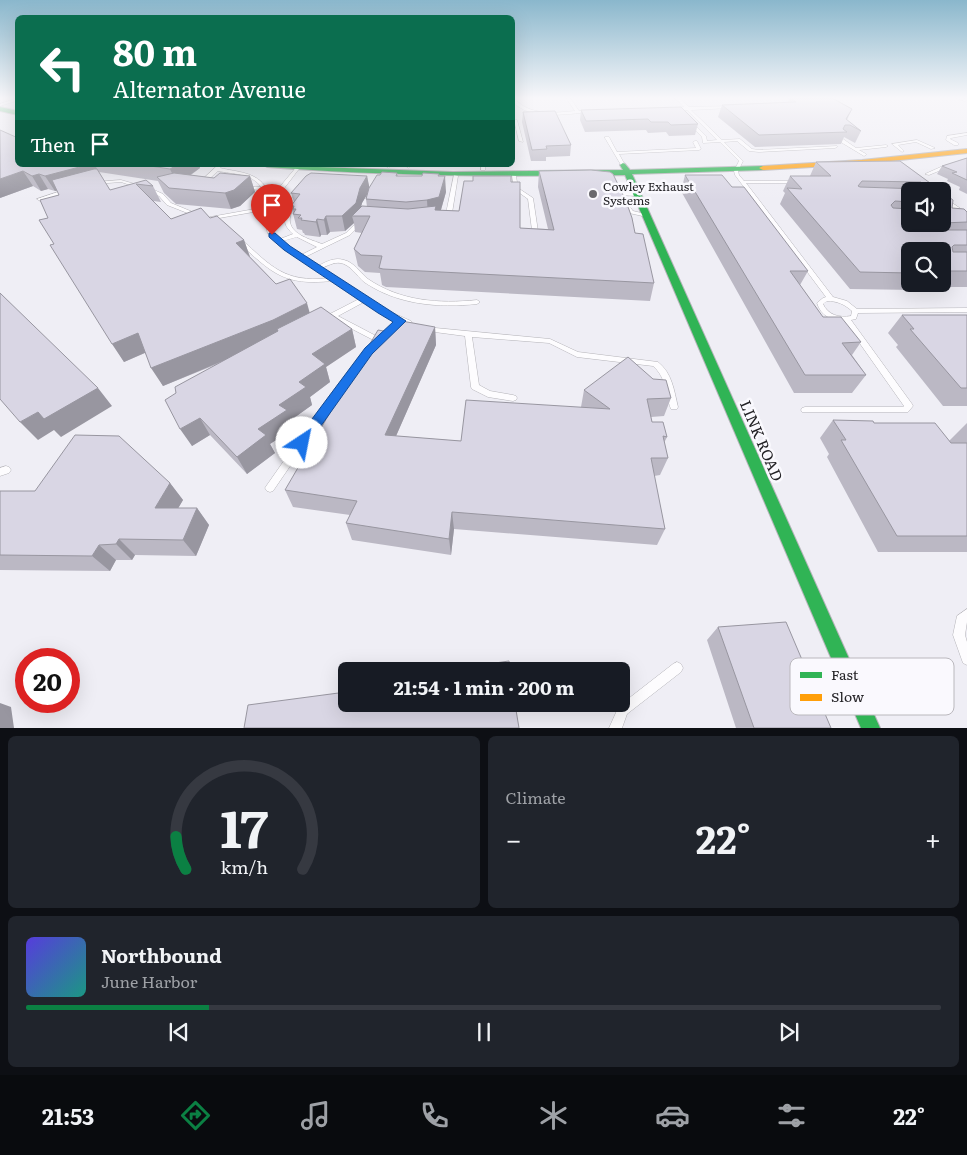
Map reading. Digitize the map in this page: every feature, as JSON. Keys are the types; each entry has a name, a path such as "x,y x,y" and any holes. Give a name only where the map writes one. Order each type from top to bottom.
{"main road":[{"path":"740,165 765,161 897,158 959,147"},
{"path":"483,167 626,169 740,165 834,167 863,159 897,158 932,148 959,147 967,150"},
{"path":"733,152 748,158 765,161"},
{"path":"281,167 288,179"},
{"path":"299,167 456,176 545,176 626,169"},
{"path":"365,167 386,171 404,167"},
{"name":"LINK ROAD","path":"626,169 840,658"},
{"name":"LINK ROAD","path":"865,715 871,728"}],"lane":[{"path":"518,132 521,141"},
{"path":"699,132 704,137 705,142 741,141 751,150 759,151 835,147"},
{"path":"713,132 733,152 740,165 737,175 831,299"},
{"path":"926,174 967,160 959,147 948,140 949,137 967,134"},
{"path":"607,138 626,169"},
{"path":"841,140 863,159 897,158"},
{"path":"616,154 699,149 694,142"},
{"path":"219,167 206,179 208,182 219,183"},
{"path":"299,167 288,179 268,208 268,221 272,235 364,299 394,327"},
{"path":"216,170 256,178 264,189"},
{"path":"438,220 445,218 450,213 456,176"},
{"path":"514,176 516,189 530,198 536,238"},
{"path":"545,176 561,180"},
{"path":"87,186 110,181 139,186 161,195 169,204 178,209 215,223"},
{"path":"743,182 800,182"},
{"path":"234,185 264,189 290,197 307,186"},
{"path":"40,199 78,188"},
{"path":"638,194 617,191 631,212 647,215"},
{"path":"951,203 964,211 967,216"},
{"path":"208,219 268,208"},
{"path":"288,210 287,222 290,229 297,235 323,247"},
{"path":"301,257 348,234 363,219 364,211"},
{"path":"363,219 371,219"},
{"path":"959,221 967,221"},
{"path":"230,233 277,273 291,280 312,282 333,279"},
{"path":"278,241 297,235"},
{"path":"317,268 342,260 364,278 396,295 430,304 450,305 477,302"},
{"path":"316,325 364,299"},
{"path":"855,311 854,317 846,319 832,316 822,310 820,303 825,299 831,299 848,304 855,311 967,310"},
{"path":"333,316 374,346"},
{"path":"805,410 905,410 909,406 846,319"},
{"path":"270,488 333,397 374,346 394,327 416,325"},
{"path":"423,328 550,341 564,349 584,355 655,364 663,369 667,377 674,407"},
{"path":"468,334 475,387 488,394 514,398"},
{"path":"967,615 961,620 959,635 967,658"},
{"path":"615,728 623,710 677,668"}],"building":[{"path":"0,132 15,137 15,167 79,167 45,176 39,174 32,176 23,171 0,179"},
{"path":"528,132 565,132 571,145 546,146 547,149 532,150"},
{"path":"755,132 847,132 759,135"},
{"path":"967,158 967,180 952,173 957,172 942,166"},
{"path":"900,161 929,182 862,181 858,186 901,188 901,201 895,201 891,205 893,208 901,208 901,232 951,232 951,230 967,230 967,245 954,245 952,247 953,252 967,252 967,271 951,271 951,242 901,242 901,273 860,272 787,188 802,189 790,176 831,176 816,162"},
{"path":"157,167 174,167 170,169"},
{"path":"97,169 110,190 146,180 153,186 136,184 171,219 201,208 210,218 217,216 244,240 236,243 276,284 290,279 307,303 273,320 151,368 138,333 112,344 50,245 54,244 39,220 48,218 40,200 59,195 52,180"},
{"path":"591,170 613,174 626,201 635,233 643,234 654,283 383,269 379,268 382,256 361,255 354,249 370,216 352,216 362,206 408,209 436,206 435,210 459,211 464,181 473,181 473,176 511,176 511,182 520,182 520,228 554,230 539,171"},
{"path":"382,172 397,173 396,176 422,176 423,173 445,176 439,197 406,202 366,199 369,188 377,175 380,175"},
{"path":"174,173 214,178 220,173 250,176 234,190 225,193 169,188 157,177"},
{"path":"311,173 367,176 360,188 356,203 342,216 326,216 324,220 317,219 316,222 301,220 302,218 298,218 301,215 293,214 296,209 293,209 294,206 291,206 300,194 291,193"},
{"path":"685,175 722,175 732,187 744,187 808,271 790,271 823,317 841,317 861,342 842,343 866,375 805,375"},
{"path":"951,199 953,200 952,208 964,209 967,212 967,222 951,223"},
{"path":"0,293 98,388 44,419 38,412 20,422 0,399"},
{"path":"321,307 352,329 312,354 325,364 299,382 306,387 279,405 287,410 258,429 266,435 237,457 200,418 180,429 165,400 176,393 175,387 278,331 277,329"},
{"path":"902,315 967,315 967,388 961,388 910,329 914,329"},
{"path":"396,320 435,327 385,435 461,441 466,400 610,409 584,390 628,357 653,379 666,380 671,398 647,399 652,422 663,422 667,437 663,436 668,458 651,458 665,529 452,512 449,539 346,523 357,501 285,490 378,330 389,332"},
{"path":"833,420 873,421 874,423 935,423 951,443 967,443 967,536 897,536 841,440 846,440"},
{"path":"75,435 119,436 170,483 155,508 197,508 183,540 119,539 116,544 99,545 92,556 0,555 0,491 35,491"},
{"path":"786,622 801,658 790,658 790,715 825,715 831,728 754,728 718,627"},
{"path":"338,693 338,712 516,712 519,728 244,728 248,705"}],"traffic: fast":[{"path":"623,165 630,177 840,658"},
{"path":"292,167 391,173 453,174 577,174 763,168"},
{"path":"865,715 871,728"}],"traffic: slow":[{"path":"763,168 862,162 967,151"}],"place":[{"name":"Cowley Exhaust Systems","path":"593,194"}],"route":[{"path":"272,235 287,248 400,321 368,351 333,397 302,443"}]}
